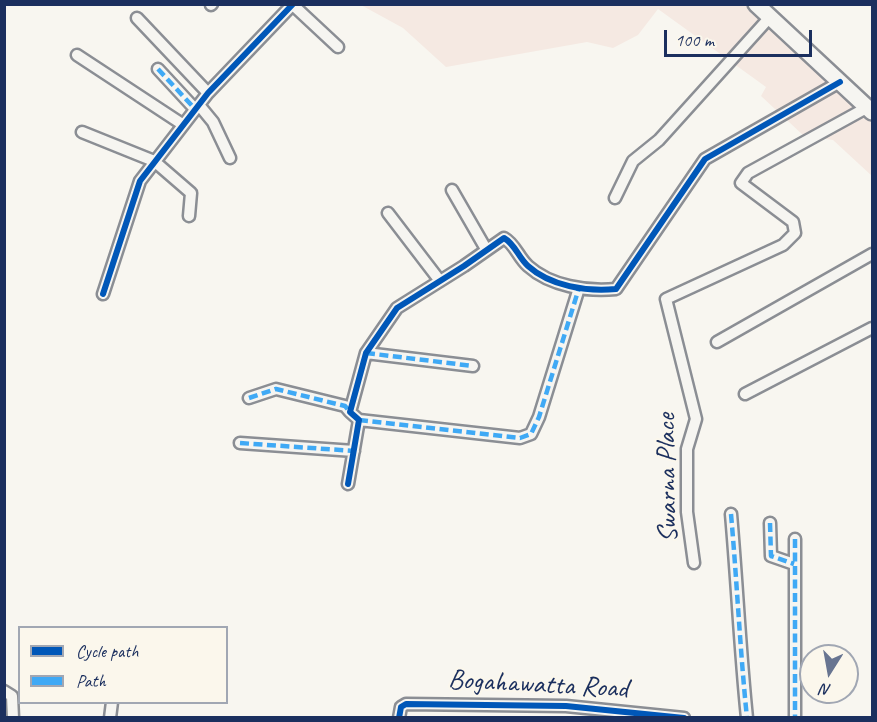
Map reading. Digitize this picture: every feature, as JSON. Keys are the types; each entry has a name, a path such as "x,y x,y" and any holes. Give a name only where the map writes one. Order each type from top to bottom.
{"main road":[{"path":"756,4 870,109"}],"street":[{"path":"102,294 131,202 140,181 208,93 293,5 338,47"},
{"path":"615,198 633,161 659,140 770,17"},
{"path":"137,18 208,93"},
{"path":"77,55 182,124"},
{"path":"158,69 213,122 230,158"},
{"path":"348,484 354,451 354,416 366,353 397,308 504,238 510,241 527,265 546,278 579,288 601,291 616,289 705,159 840,82"},
{"name":"Swarna Place","path":"694,563 687,512 687,449 696,419 666,299 783,245 795,234 792,222 741,183 748,173 870,109"},
{"path":"82,132 154,161 191,194 189,216"},
{"path":"452,190 486,249"},
{"path":"388,213 440,281"},
{"path":"717,342 873,254"},
{"path":"249,399 276,389 345,406 354,416 520,438 531,434 539,417 579,288"},
{"path":"745,394 873,328"},
{"path":"366,353 473,366"},
{"path":"240,443 354,451"},
{"path":"731,514 737,578 740,652 747,717"},
{"path":"770,523 771,556 794,564"},
{"path":"795,539 795,717"},
{"path":"4,691 12,696 13,717"},
{"name":"Bogahawatta Road","path":"399,717 401,707 406,704 487,705 543,712 566,706 684,717"},
{"path":"485,717 487,705"}],"shaded area":[{"path":"361,5 748,5 767,20 872,119 872,176 833,140 804,136 761,96 766,87 658,9 638,35 613,48 587,42 446,67 403,28"}],"marked path":[{"path":"158,69 195,109"},
{"path":"359,420 520,438 531,434 539,417 579,288"},
{"path":"366,353 473,366"},
{"path":"249,398 276,389 345,406 350,412"},
{"path":"240,443 354,451"},
{"path":"731,514 747,718"},
{"path":"770,523 771,556 794,564"},
{"path":"795,539 795,718"}],"cycle path":[{"path":"103,294 140,181 208,93 293,4"},
{"path":"348,484 359,420 350,412 366,353 397,308 504,238 528,266 547,278 581,288 616,289 705,159 840,82"},
{"path":"399,718 401,707 406,704 566,706 684,718"}]}
